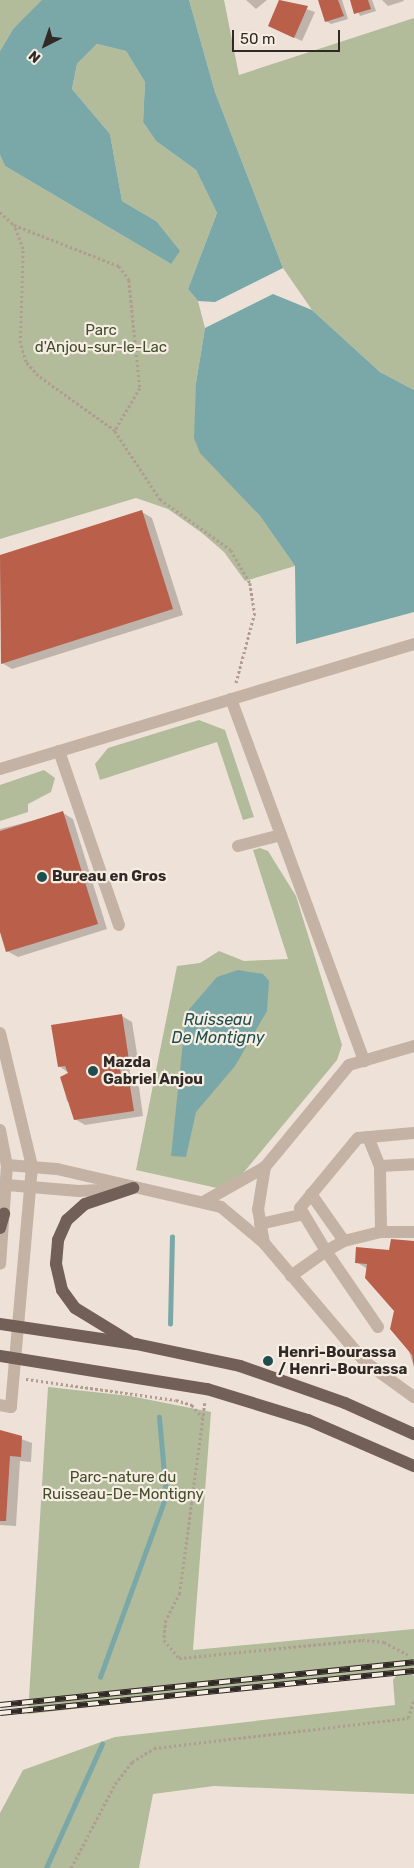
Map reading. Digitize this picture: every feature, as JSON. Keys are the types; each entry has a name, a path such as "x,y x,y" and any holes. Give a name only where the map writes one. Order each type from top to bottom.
{"main road":[{"path":"133,1188 85,1204 67,1220 58,1240 56,1264 62,1290 75,1308 136,1344"},
{"path":"0,1228 4,1214"},
{"path":"0,1324 136,1344 277,1378 414,1434"},
{"path":"0,1356 207,1389 316,1423 414,1466"}],"street":[{"path":"0,769 414,644"},
{"path":"232,699 364,1061"},
{"path":"59,751 119,925"},
{"path":"238,846 281,835"},
{"path":"0,1033 6,1073 32,1166 32,1188 13,1358 12,1407 0,1405"},
{"path":"205,1201 265,1167 349,1065 414,1046"},
{"path":"0,1130 7,1165 0,1264"},
{"path":"378,1327 300,1215 300,1208 358,1138 414,1133"},
{"path":"368,1137 380,1166 381,1232"},
{"path":"380,1166 414,1164"},
{"path":"7,1165 32,1166 133,1188 205,1201 236,1217 264,1243 364,1362 414,1398"},
{"path":"264,1243 260,1224 259,1193 265,1167"},
{"path":"7,1186 32,1188 133,1188"},
{"path":"311,1194 344,1240"},
{"path":"260,1224 300,1215"},
{"path":"291,1276 344,1240 381,1232 414,1232"}],"path":[{"path":"0,212 14,225 119,266 130,280 140,388 115,431"},
{"path":"14,225 22,249 20,343 26,362 38,376 115,431 160,499 231,550 250,583 255,613 232,699"},
{"path":"23,1379 176,1400 192,1405 203,1419"},
{"path":"207,1389 180,1593 166,1620 164,1640 178,1658 362,1640 384,1642 408,1655"},
{"path":"408,1718 414,1700"},
{"path":"71,1868 115,1784 132,1762 154,1748 414,1717"}],"green space":[{"path":"0,0 44,0 13,29 0,51"},
{"path":"189,0 224,0 239,75 414,18 414,390 380,372 312,310 283,268 215,92"},
{"name":"Parc d'Anjou-sur-le-Lac","path":"97,44 126,51 145,82 143,122 156,141 196,170 217,213 188,289 198,301 205,328 196,383 218,470 260,516 295,566 245,581 224,552 202,533 168,509 136,498 0,539 0,155 5,166 171,264 156,221 122,201 110,134 72,89 77,64"},
{"path":"199,720 225,730 254,817 243,820 217,742 100,780 95,764 108,748"},
{"path":"44,770 55,778 51,792 28,804 28,812 0,821 0,785"},
{"path":"260,848 268,851 296,896 342,1045 337,1060 239,1178 217,1188 136,1170 177,966 200,963 219,951 244,961 288,959 253,850"},
{"name":"Parc-nature du Ruisseau-De-Montigny","path":"48,1387 130,1396 211,1412 193,1650 414,1629 414,1671 409,1672 414,1676 414,1794 214,1786 153,1794 139,1868 0,1868 0,1813 23,1770 115,1737 395,1705 393,1680 398,1673 28,1714"}],"water":[{"path":"42,0 189,0 215,92 283,268 215,302 198,301 188,289 217,213 196,170 156,141 143,122 145,82 126,51 97,44 77,64 72,89 110,134 122,201 156,221 180,251 171,264 5,166 0,155 0,51 13,29"},
{"path":"273,294 312,310 380,372 414,390 414,612 296,644 295,566 260,516 200,453 194,438 196,383 205,328"},
{"name":"Ruisseau De Montigny","path":"238,970 263,974 269,981 267,1011 235,1066 196,1112 186,1157 171,1156 186,1013 217,977"}],"building":[{"path":"279,0 308,6 294,38 268,26"},
{"path":"318,0 338,0 344,16 325,22"},
{"path":"350,0 368,0 371,9 354,14"},
{"path":"142,510 173,609 1,664 0,555"},
{"name":"Bureau en Gros","path":"63,811 98,924 6,952 0,932 0,831"},
{"path":"122,1014 129,1060 119,1062 122,1081 129,1080 134,1111 74,1120 60,1077 68,1073 65,1066 58,1067 51,1025"},
{"path":"391,1239 414,1241 414,1367 412,1355 390,1329 394,1311 365,1278 367,1264 355,1263 356,1247 389,1250"},
{"path":"0,1430 22,1436 21,1457 10,1456 6,1521 0,1521"}],"waterway":[{"name":"Ruisseau De Montigny","path":"170,1324 172,1237"},
{"name":"Ruisseau De Montigny","path":"100,1677 166,1496 159,1417"},
{"name":"Ruisseau De Montigny","path":"46,1868 102,1744"}],"railway":[{"path":"0,1705 414,1662"},
{"path":"0,1713 414,1671"}],"place":[{"name":"Bureau en Gros","path":"42,877"},
{"name":"Mazda Gabriel Anjou","path":"93,1071"},
{"name":"Henri-Bourassa / Henri-Bourassa","path":"268,1361"}]}
